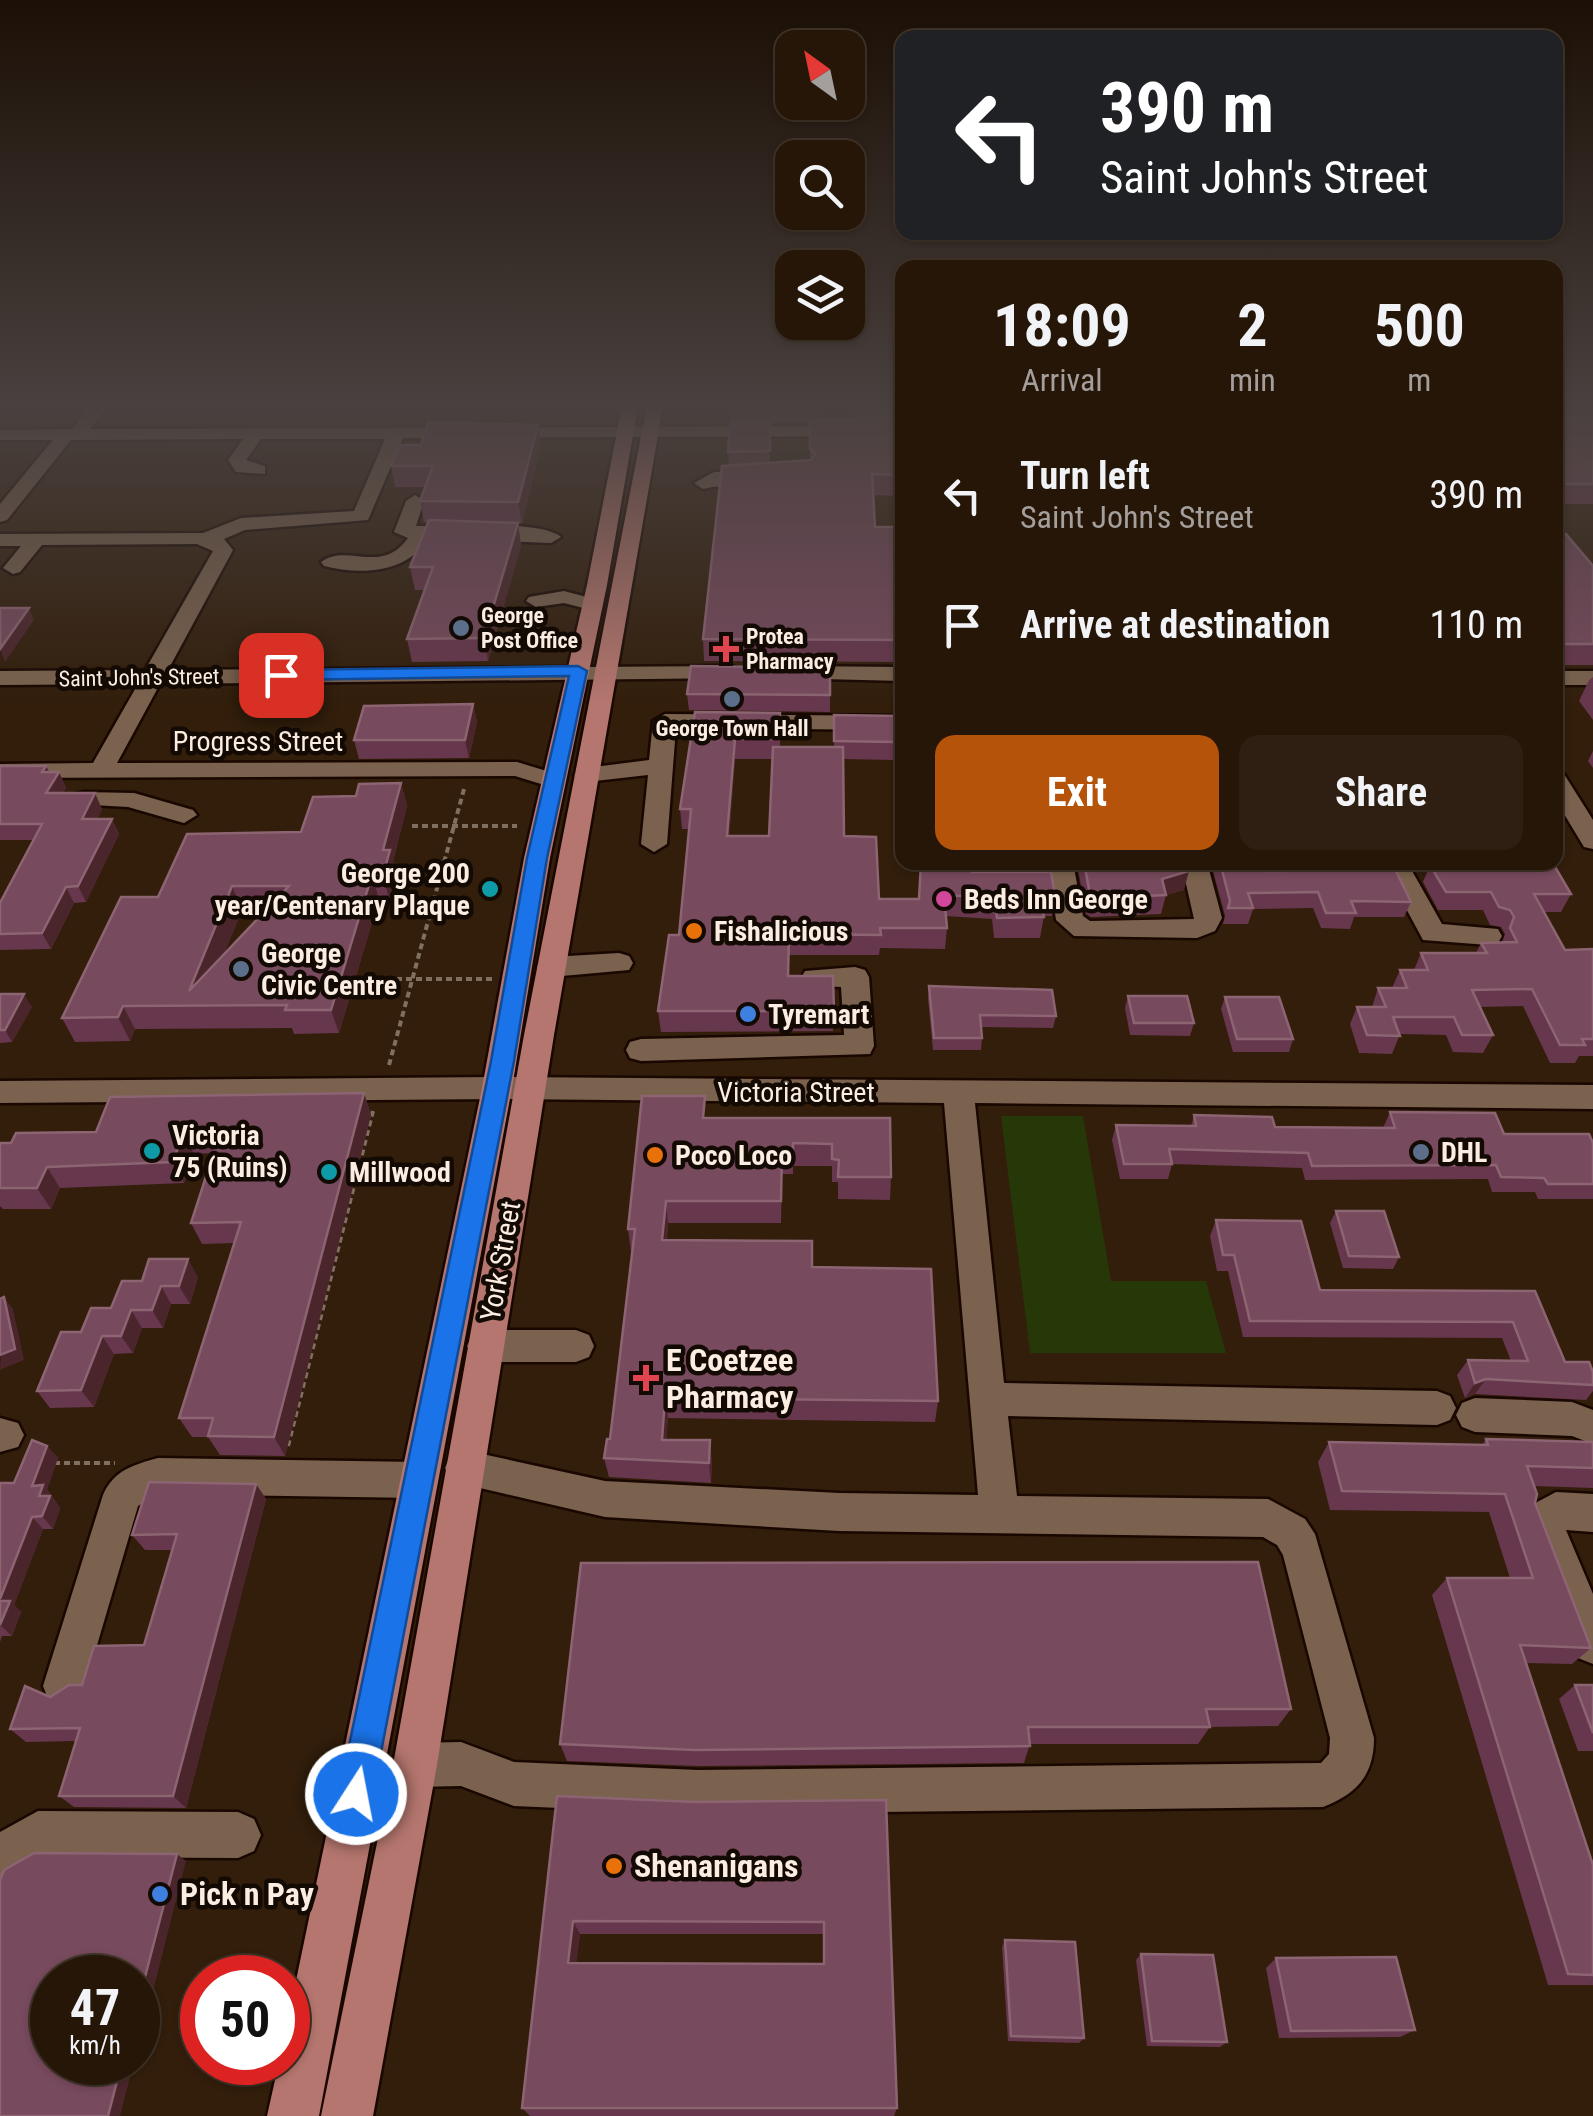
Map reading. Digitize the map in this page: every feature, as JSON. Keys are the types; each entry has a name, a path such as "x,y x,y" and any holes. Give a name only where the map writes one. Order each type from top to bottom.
{"main road":[{"name":"York Street","path":"348,2116 415,1765 485,1346 514,1088 517,979 610,505"},
{"name":"York Street","path":"293,2116 418,1480 514,1088 551,967 636,505"}],"street":[{"path":"207,540 241,524 360,516 366,505"},
{"path":"332,562 402,559 413,551 414,505"},
{"path":"0,517 76,520"},
{"path":"338,519 357,532 515,532 551,537"},
{"path":"0,540 207,540 216,542 222,553 101,770"},
{"path":"12,568 37,540"},
{"path":"536,601 564,597 590,604"},
{"name":"Saint John's Street","path":"0,678 578,671 855,698"},
{"path":"654,844 662,723 855,698 895,678"},
{"path":"1563,678 1593,678"},
{"path":"855,698 895,718"},
{"path":"592,745 632,767"},
{"name":"Progress Street","path":"516,769 559,753"},
{"path":"586,774 632,767 660,768"},
{"name":"Progress Street","path":"0,771 516,769 554,781"},
{"path":"1563,793 1593,841"},
{"path":"84,799 184,814"},
{"path":"124,804 128,818 152,831"},
{"path":"1061,870 1070,920 1084,930 1197,929 1206,925 1208,918 1196,870"},
{"path":"1398,870 1433,933 1488,936"},
{"path":"551,967 619,964"},
{"path":"641,1050 859,1046 855,977 815,978"},
{"path":"806,1047 808,1092"},
{"name":"Victoria Street","path":"0,1092 514,1088 1593,1097"},
{"path":"958,1092 999,1515"},
{"path":"485,1346 576,1346"},
{"path":"988,1399 1437,1408"},
{"path":"1475,1415 1572,1418 1593,1427"},
{"path":"415,1765 461,1764 514,1784 626,1789 874,1790 1323,1785 1335,1781 1352,1757 1352,1738 1301,1548 1281,1523 1268,1518 839,1512 605,1499 464,1468"},
{"path":"64,1686 122,1496 136,1482 158,1476 418,1480"},
{"path":"1593,1513 1556,1512 1542,1520 1593,1643"},
{"path":"0,1858 38,1834 238,1836"}],"path":[{"path":"286,1456 375,1102 383,1088 469,770"},
{"path":"412,826 544,826"},
{"path":"376,979 517,979"},
{"path":"39,1463 117,1463"}],"green space":[{"path":"1001,1116 1083,1116 1111,1281 1206,1281 1226,1353 1030,1353"}],"building":[{"path":"718,505 874,505 875,527 895,527 895,640 703,639"},
{"path":"429,520 518,523 484,638 407,639 433,567 410,567"},
{"path":"1563,534 1593,566 1593,644 1563,644"},
{"path":"0,608 29,608 0,649"},
{"path":"691,666 830,668 830,695 687,694"},
{"path":"473,704 465,740 354,740 364,706"},
{"path":"695,712 780,713 779,739 735,739 727,836 769,836 773,747 843,747 844,836 876,837 879,899 919,899 921,870 1051,872 1055,895 1039,895 1044,917 997,918 994,898 944,895 947,928 880,928 881,935 789,934 788,976 833,976 834,1011 658,1011 669,935 679,935 691,809 680,809"},
{"path":"834,715 895,716 895,742 834,741"},
{"path":"0,766 46,766 42,772 59,772 46,793 95,793 82,819 112,819 78,886 66,887 42,933 0,934 0,903 42,824 0,824"},
{"path":"401,783 383,850 390,850 383,875 372,875 331,1010 285,1010 287,1005 123,1006 118,1017 62,1018 121,897 158,897 187,834 301,832 313,797 356,796 359,784","holes":["232,886 289,886 189,991"]},
{"path":"1085,870 1189,871 1162,879 1166,895 1090,895"},
{"path":"1222,870 1395,870 1411,902 1351,901 1356,913 1326,913 1318,892 1248,893 1253,908 1228,908 1230,901"},
{"path":"1433,870 1557,870 1571,894 1534,894 1565,950 1593,949 1593,1039 1582,1039 1585,1045 1560,1045 1532,989 1472,990 1493,1035 1462,1035 1454,1017 1393,1017 1400,1036 1367,1035 1357,1007 1386,1007 1378,988 1407,988 1400,970 1428,970 1421,953 1487,953 1481,943 1517,942 1510,928 1514,917 1510,910 1499,907 1491,892 1446,892"},
{"path":"929,986 1052,990 1056,1016 980,1015 982,1038 934,1038"},
{"path":"0,994 24,994 5,1030 0,1030"},
{"path":"1128,996 1187,996 1194,1023 1134,1023"},
{"path":"1225,997 1279,997 1293,1039 1237,1039"},
{"path":"364,1093 274,1437 208,1436 213,1418 179,1418 241,1222 191,1223 221,1130 183,1133 173,1162 47,1167 37,1188 0,1188 0,1143 11,1143 16,1133 96,1132 110,1097"},
{"path":"642,1096 705,1096 703,1118 890,1118 891,1177 838,1177 839,1160 832,1159 832,1144 793,1143 793,1151 782,1151 781,1201 666,1201 662,1240 812,1241 812,1267 931,1269 938,1401 665,1398 662,1440 710,1440 709,1463 604,1458 610,1439 635,1229 628,1229"},
{"path":"1390,1112 1495,1113 1504,1134 1589,1134 1593,1143 1593,1184 1548,1184 1544,1178 1501,1177 1496,1165 1312,1166 1308,1153 1169,1149 1172,1164 1124,1164 1116,1125 1196,1126 1194,1115 1272,1117 1275,1127 1395,1128"},
{"path":"1336,1211 1384,1211 1399,1257 1349,1256"},
{"path":"1216,1220 1301,1221 1320,1290 1535,1291 1565,1362 1589,1362 1593,1385 1486,1379 1475,1383 1468,1360 1528,1361 1513,1322 1250,1321 1234,1255 1223,1255"},
{"path":"149,1259 188,1259 179,1286 161,1286 152,1310 131,1310 121,1336 102,1336 81,1390 37,1391 61,1332 81,1332 91,1308 111,1308 122,1281 142,1281"},
{"path":"4,1297 15,1349 0,1355 0,1299"},
{"path":"1486,1439 1593,1442 1593,1468 1527,1466 1537,1494 1535,1503 1591,1648 1520,1645 1593,1865 1593,1975 1568,1974 1447,1578 1533,1578 1505,1494 1342,1491 1329,1442 1488,1445"},
{"path":"32,1440 47,1446 32,1486 43,1485 39,1496 50,1496 42,1516 32,1517 0,1599 0,1483 14,1483"},
{"path":"149,1482 256,1484 173,1796 59,1796 80,1728 10,1729 25,1686 50,1697 69,1685 82,1685 94,1646 144,1645 177,1534 132,1535"},
{"path":"1258,1562 1291,1709 1206,1709 1210,1727 1028,1727 1030,1746 695,1750 560,1744 581,1563"},
{"path":"0,1601 10,1601 0,1625"},
{"path":"1575,1685 1593,1685 1593,1733"},
{"path":"557,1796 695,1802 886,1800 897,2108 522,2108","holes":["573,1921 824,1922 824,1964 568,1963"]},
{"path":"34,1853 177,1854 151,1955 30,1955 30,2085 116,2085 108,2116 0,2116 0,1880 4,1870"},
{"path":"1005,1940 1075,1942 1084,2038 1011,2036"},
{"path":"1141,1954 1213,1955 1227,2042 1152,2041"},
{"path":"1396,1957 1415,2030 1291,2031 1276,1958"}],"place":[{"name":"George Post Office","path":"461,628"},
{"name":"Protea Pharmacy","path":"726,649"},
{"name":"George Town Hall","path":"732,699"},
{"name":"George 200 year/Centenary Plaque","path":"490,889"},
{"name":"Beds Inn George","path":"944,899"},
{"name":"Fishalicious","path":"694,931"},
{"name":"George Civic Centre","path":"241,969"},
{"name":"Tyremart","path":"748,1014"},
{"name":"Victoria 75 (Ruins)","path":"152,1151"},
{"name":"DHL","path":"1421,1152"},
{"name":"Poco Loco","path":"655,1155"},
{"name":"Millwood","path":"329,1172"},
{"name":"E Coetzee Pharmacy","path":"646,1378"},
{"name":"Shenanigans","path":"614,1866"},
{"name":"Pick n Pay","path":"160,1894"}],"route":[{"path":"281,675 578,671 537,858 502,1061 356,1794"}]}
